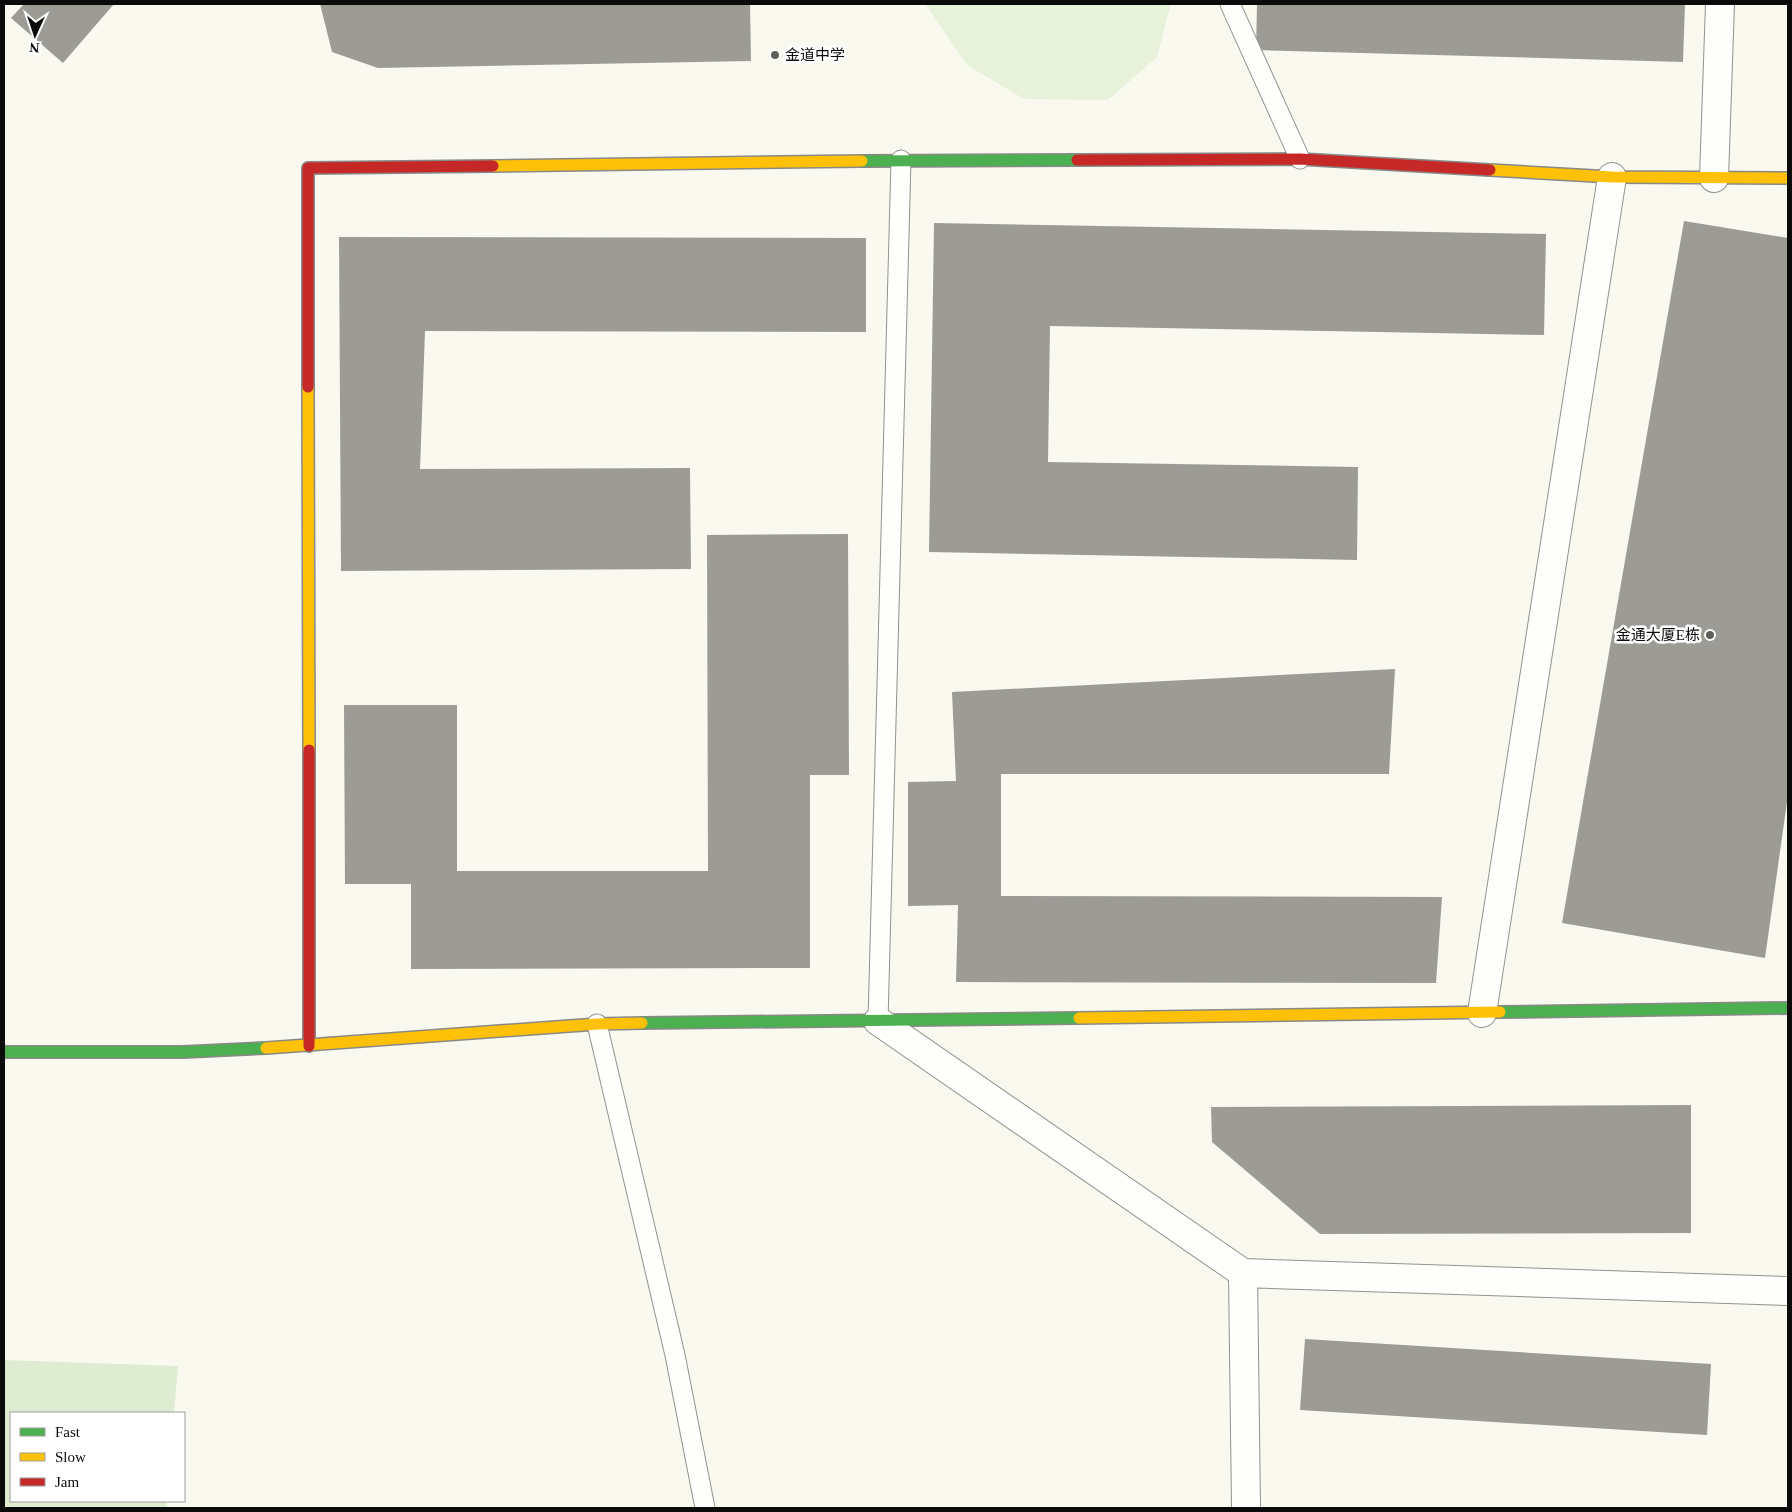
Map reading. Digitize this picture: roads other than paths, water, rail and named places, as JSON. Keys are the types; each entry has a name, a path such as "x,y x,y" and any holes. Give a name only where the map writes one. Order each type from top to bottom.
{"street":[{"path":"1714,178 1720,4"},
{"path":"309,1046 308,168 901,160 1300,159 1612,177 1788,178"},
{"path":"1482,1013 1612,177"},
{"path":"4,1052 183,1052 309,1046 597,1024 1788,1008"},
{"path":"878,1021 1243,1273 1788,1291"},
{"path":"1243,1273 1246,1508"}],"lane":[{"path":"1230,4 1300,159"},
{"path":"878,1021 901,160"},
{"path":"597,1024 675,1355 705,1508"}],"place":[{"name":"金道中学","path":"775,55"},
{"name":"金通大厦E栋","path":"1710,635"}]}
